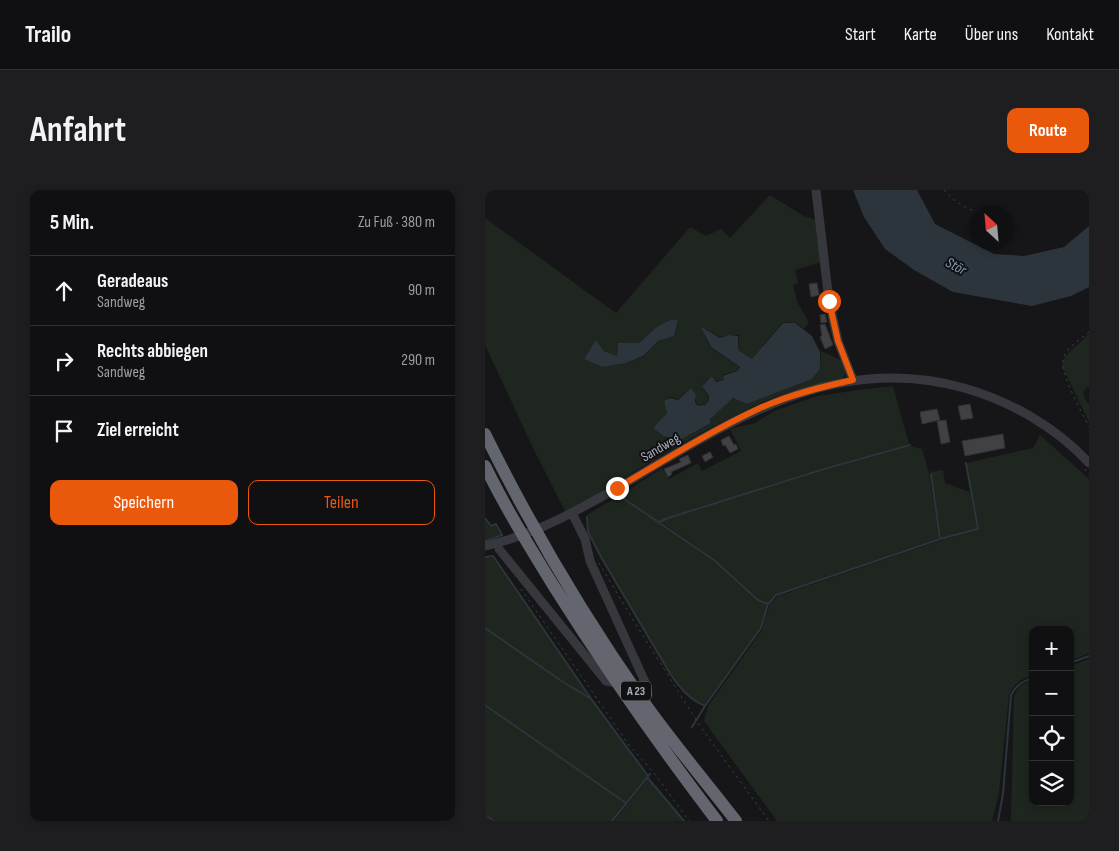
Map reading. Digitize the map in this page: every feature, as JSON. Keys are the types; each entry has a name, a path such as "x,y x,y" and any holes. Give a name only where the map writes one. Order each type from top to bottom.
{"highway":[{"name":"A 23","path":"485,434 543,557 583,610 644,703 736,821"},
{"name":"A 23","path":"485,466 543,557 617,683 717,821"}],"street":[{"path":"816,190 829,301 838,341 853,380"},
{"name":"Sandweg","path":"485,546 512,539 572,513 719,428 759,408 796,394 853,380 918,379 974,391 1000,401 1043,424 1075,449 1087,465"},
{"path":"572,513 585,539 590,561 645,682 647,694 644,703"},
{"path":"499,549 607,681 617,683"}],"path":[{"path":"944,190 956,202 969,209"},
{"path":"1089,332 1064,354 1061,364 1064,376 1089,427"},
{"path":"1087,465 1089,474"},
{"path":"599,562 700,726 769,821"},
{"path":"521,589 629,745 654,773 689,821"}],"shaded area":[{"path":"770,195 804,216 817,220 822,262 795,270 798,283 793,285 797,301 809,323 804,329 796,323 783,322 752,359 738,350 739,335 720,337 700,326 710,347 739,367 736,371 723,375 724,380 716,381 712,376 702,385 709,401 705,404 699,406 696,402 696,395 691,388 678,399 670,397 664,401 667,413 653,428 662,436 680,440 712,423 710,419 722,406 733,398 747,404 812,379 820,369 821,351 843,361 847,371 843,378 780,396 709,428 566,513 485,345 485,218 616,313 690,227 706,236 721,229 730,238","holes":["670,320 678,320 674,336 658,341 643,357 626,363 602,367 584,359 596,340 604,351 617,356 618,343 639,343 658,326"]},
{"path":"1089,334 1089,387 1086,388 1083,394 1089,405 1089,422 1062,366 1065,356"},
{"path":"893,386 909,444 824,468 668,517 659,522 621,495 662,468 669,479 698,463 702,471 741,451 730,429 755,423 774,411 817,396"},
{"path":"1040,435 1089,479 1089,653 1074,659 1074,626 1029,626 1029,676 1018,682 1009,695 999,793 992,821 777,821 704,721 708,706 762,630 770,604 778,596 942,540 979,530 966,463 1033,448"},
{"path":"910,446 922,449 929,473 939,538 776,594 768,603 759,599 714,559 661,522 668,518 824,470"},
{"path":"943,470 945,483 970,492 977,529 941,538 931,472"},
{"path":"619,496 713,560 758,600 767,605 761,627 705,705 690,696 675,680 601,556 589,532 588,514"},
{"path":"485,520 490,527 495,525 501,535 485,540"},
{"path":"492,556 590,698 563,682 485,628 485,558"},
{"path":"485,629 562,682 592,700 647,776 626,802 485,704"},
{"path":"1089,659 1089,821 1011,821 1014,696 1021,686 1029,682 1029,806 1074,806 1074,665"},
{"path":"485,705 625,803 611,821 495,821 485,814"},
{"path":"648,779 684,821 614,821"}],"water":[{"name":"Stör","path":"853,190 917,190 935,224 969,241 969,250 986,250 994,254 1024,256 1064,247 1089,226 1089,287 1071,296 1032,306 953,292 914,270 885,249 864,217"},
{"path":"670,320 678,320 674,336 658,341 643,356 626,363 602,367 584,359 596,340 604,351 617,356 618,343 639,343 658,326"},
{"path":"783,323 795,323 812,336 820,352 820,369 812,379 747,404 733,398 710,419 711,423 680,440 663,436 653,428 667,413 664,401 670,398 678,400 691,388 696,395 695,402 698,406 705,405 709,401 709,396 702,386 712,376 716,382 724,380 723,376 737,371 740,367 711,347 700,326 720,338 729,335 738,336 738,350 752,359"}],"building":[{"path":"817,283 819,295 811,297 809,284"},
{"path":"825,314 827,322 821,323 820,315"},
{"path":"825,324 833,345 825,349 820,337 822,336 820,325"},
{"path":"970,404 973,418 961,420 958,406"},
{"path":"937,409 940,420 922,424 920,412"},
{"path":"946,420 950,442 941,444 937,421"},
{"path":"1003,434 1005,448 965,456 962,441"},
{"path":"729,436 738,449 730,453 725,445 723,446 721,440"},
{"path":"710,452 713,457 705,462 702,456"},
{"path":"688,455 691,463 671,472 672,474 668,477 664,469 681,462 679,459"}],"waterway":[{"path":"659,522 824,469 910,445"},
{"path":"940,539 978,529 966,463"},
{"path":"692,727 761,628 768,604 776,595 940,539 931,474"},
{"path":"620,496 714,560 758,600 768,604"},
{"path":"587,517 588,532 601,557 671,675 686,693 705,706"},
{"path":"485,518 491,526 496,524 502,535 485,541"},
{"path":"485,557 493,556 592,700 648,776"},
{"path":"485,628 591,699"},
{"path":"1074,662 1089,656"},
{"path":"998,821 1003,794 1011,695 1015,688 1029,680"},
{"path":"485,705 626,803"},
{"path":"612,821 650,774"},
{"path":"647,777 684,821"},
{"path":"485,815 494,821"}],"route":[{"path":"617,488 719,428 759,408 796,394 853,380 838,341 829,301"}]}
